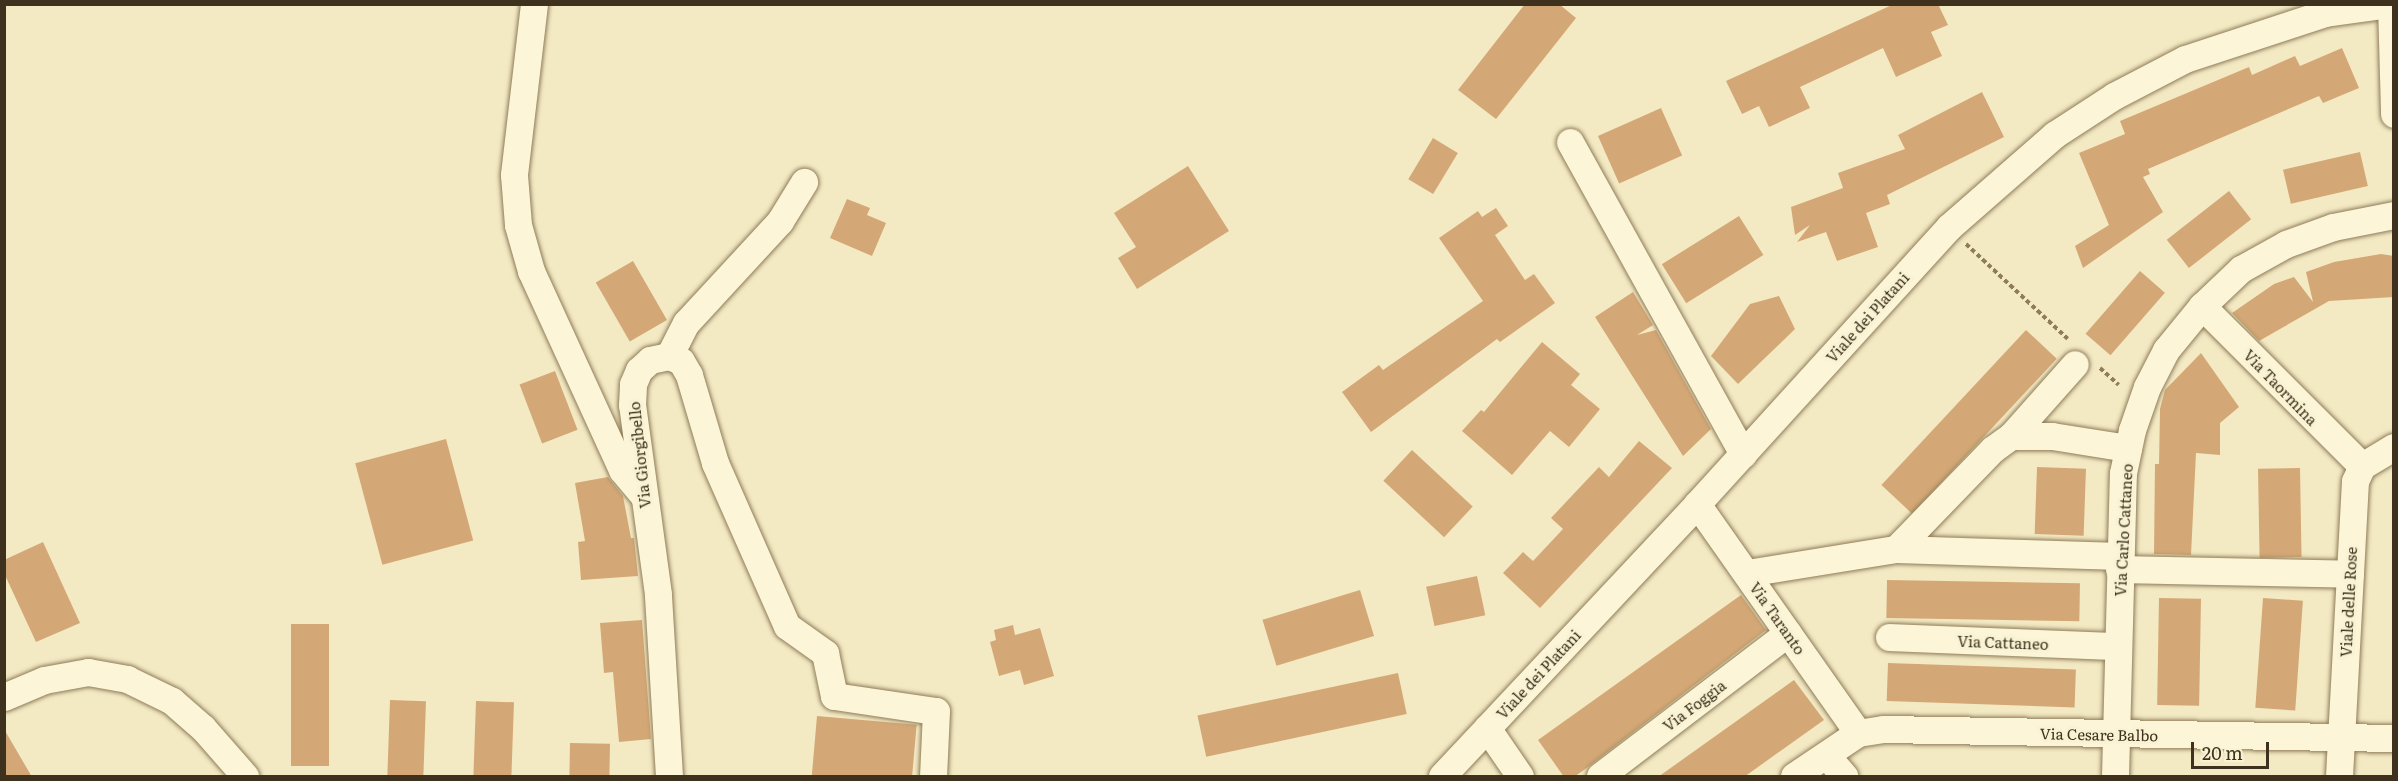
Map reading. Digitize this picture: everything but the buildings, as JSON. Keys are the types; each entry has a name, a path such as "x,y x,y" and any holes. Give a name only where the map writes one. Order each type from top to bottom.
{"street":[{"path":"534,4 514,175 518,225 531,271 622,470 643,495"},
{"path":"2392,5 2394,114"},
{"name":"Viale dei Platani","path":"1442,777 1697,504 1948,228 2054,135 2114,96 2184,59 2325,13 2392,5"},
{"path":"1570,142 1743,454"},
{"path":"804,182 780,221 686,323 669,356 681,361 689,375 715,463 788,626 825,653 834,696 936,711 933,777"},
{"name":"Via Carlo Cattaneo","path":"2115,777 2123,473 2142,401 2166,350 2202,306 2241,268 2286,244 2333,227 2394,215"},
{"name":"Via Taormina","path":"2202,306 2362,466"},
{"name":"Via Giorgibello","path":"669,356 650,360 633,384 632,405 658,594 669,777"},
{"path":"1896,549 1993,448 2011,436 2080,356"},
{"path":"2011,436 2052,436 2128,448"},
{"path":"2362,466 2374,455 2394,447"},
{"name":"Viale delle Rose","path":"2339,777 2355,482 2362,466"},
{"name":"Via Taranto","path":"1697,504 1858,732"},
{"path":"1747,573 1896,549 2350,574"},
{"name":"Via Foggia","path":"1600,777 1788,633"},
{"name":"Via Cattaneo","path":"1889,637 2118,646"},
{"path":"4,697 44,680 88,672 127,679 172,702 203,728 245,777"},
{"path":"1487,728 1520,777"},
{"name":"Via Cesare Balbo","path":"1858,732 1884,729 2116,734 2341,735 2394,738"},
{"path":"1794,777 1858,732"},
{"path":"1826,755 1845,777"}],"path":[{"path":"1948,228 2080,356 2142,401"}]}
